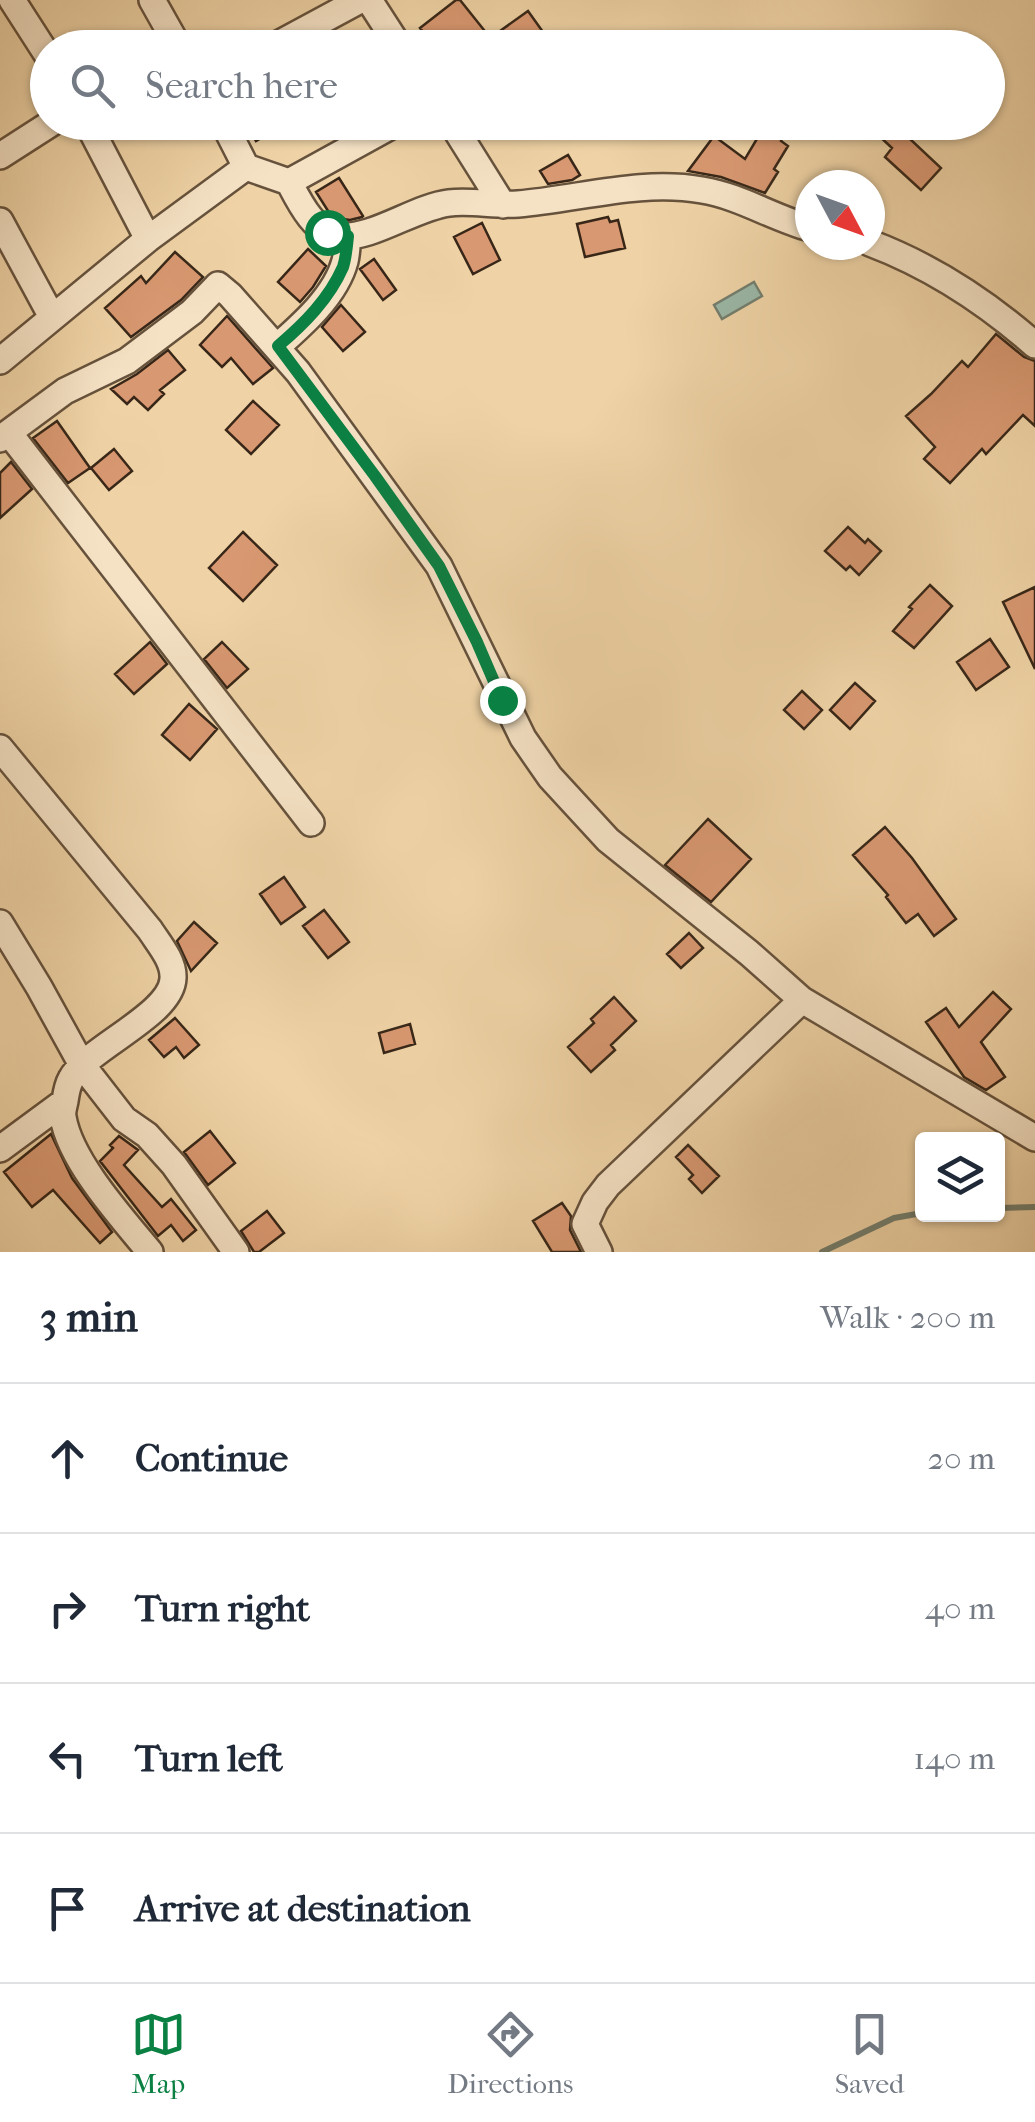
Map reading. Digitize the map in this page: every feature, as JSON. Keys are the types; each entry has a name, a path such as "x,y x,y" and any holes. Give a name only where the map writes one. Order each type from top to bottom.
{"street":[{"path":"12,0 31,30"},
{"path":"304,30 360,0"},
{"path":"369,0 388,30"},
{"path":"159,2 171,30"},
{"path":"0,156 30,137"},
{"path":"96,140 148,238"},
{"path":"232,140 246,167 288,182 318,224 336,236 362,234 450,203 503,205 620,190 681,187 729,196 795,223"},
{"path":"288,182 365,140"},
{"path":"462,140 503,205"},
{"path":"0,362 148,238 246,167"},
{"path":"0,221 52,317"},
{"path":"278,346 329,292 344,264 348,236"},
{"path":"885,249 999,314 1035,344"},
{"path":"311,823 4,436 64,391 126,361 192,312 218,286 278,346 439,566 523,738 550,777 608,840 802,1000 1035,1138"},
{"path":"0,748 140,917 169,960 174,980 166,995 82,1065 72,1077 62,1115 96,1184 150,1252"},
{"path":"0,923 82,1065 124,1119 147,1134 174,1165 236,1252"},
{"path":"600,1252 585,1224 608,1185 802,1000"},
{"path":"5,1135 65,1101"}],"shaded area":[{"path":"754,282 762,296 722,319 714,305"}],"building":[{"path":"460,0 484,30 422,30"},
{"path":"528,11 542,30 501,30"},
{"path":"711,140 719,140 745,159 756,140 782,140 788,146 765,193 721,177 688,171"},
{"path":"883,140 911,140 941,168 921,190 885,157 892,148"},
{"path":"568,155 580,175 548,184 540,171"},
{"path":"339,178 362,217 336,218 316,192"},
{"path":"608,217 610,222 618,220 625,248 585,257 577,224"},
{"path":"482,223 500,260 473,274 454,237"},
{"path":"308,249 326,266 300,302 278,282"},
{"path":"175,252 203,277 181,300 131,337 105,308 141,276 146,283"},
{"path":"374,259 396,290 383,300 360,269"},
{"path":"341,305 365,332 343,351 322,327"},
{"path":"227,316 273,368 253,384 231,358 222,367 200,345"},
{"path":"996,334 1035,361 1035,426 1023,415 986,454 982,449 950,483 924,459 935,447 906,416 962,361 968,367"},
{"path":"168,350 185,370 160,390 164,394 148,410 134,397 127,404 111,389 137,374"},
{"path":"253,401 279,425 251,454 226,430"},
{"path":"57,421 90,468 68,483 33,438"},
{"path":"114,449 132,471 109,490 91,468"},
{"path":"11,462 32,489 0,518 0,473"},
{"path":"848,527 881,551 859,575 850,566 846,570 825,551"},
{"path":"243,532 277,565 243,601 209,568"},
{"path":"930,585 952,606 914,648 893,631"},
{"path":"1035,587 1035,669 1003,602"},
{"path":"990,639 1009,667 976,690 957,662"},
{"path":"150,642 167,664 134,694 115,674"},
{"path":"222,642 248,669 227,688 204,659"},
{"path":"855,683 875,701 850,729 830,710"},
{"path":"802,691 822,710 804,729 784,710"},
{"path":"189,704 217,729 190,760 162,735"},
{"path":"708,819 751,859 711,902 665,865"},
{"path":"885,827 956,919 934,936 918,914 906,923 888,895 853,855"},
{"path":"284,877 305,907 281,924 260,894"},
{"path":"324,910 349,942 328,958 303,926"},
{"path":"194,922 217,943 191,971 177,941"},
{"path":"689,933 703,948 681,968 667,954"},
{"path":"993,992 1011,1009 981,1042 1005,1077 986,1090 964,1077 926,1022 946,1008 959,1027"},
{"path":"614,997 636,1021 611,1045 615,1050 591,1072 568,1047"},
{"path":"175,1018 199,1045 184,1058 176,1047 164,1057 149,1040"},
{"path":"410,1024 415,1044 384,1053 379,1033"},
{"path":"210,1131 235,1163 208,1185 184,1152"},
{"path":"51,1134 72,1178 112,1232 100,1243 53,1190 32,1207 4,1172"},
{"path":"119,1136 138,1150 124,1165 162,1207 171,1199 196,1230 183,1241 171,1225 158,1236 100,1161"},
{"path":"688,1145 719,1176 702,1193 689,1179 693,1175 676,1157"},
{"path":"562,1203 571,1216 570,1230 581,1252 552,1252 533,1221"},
{"path":"267,1211 284,1233 254,1252 241,1231"}],"waterway":[{"path":"1005,1208 1035,1207"},
{"path":"822,1252 894,1218 915,1214"}],"route":[{"path":"327,232 348,236 344,264 315,310 278,346 439,566 502,700"}]}
